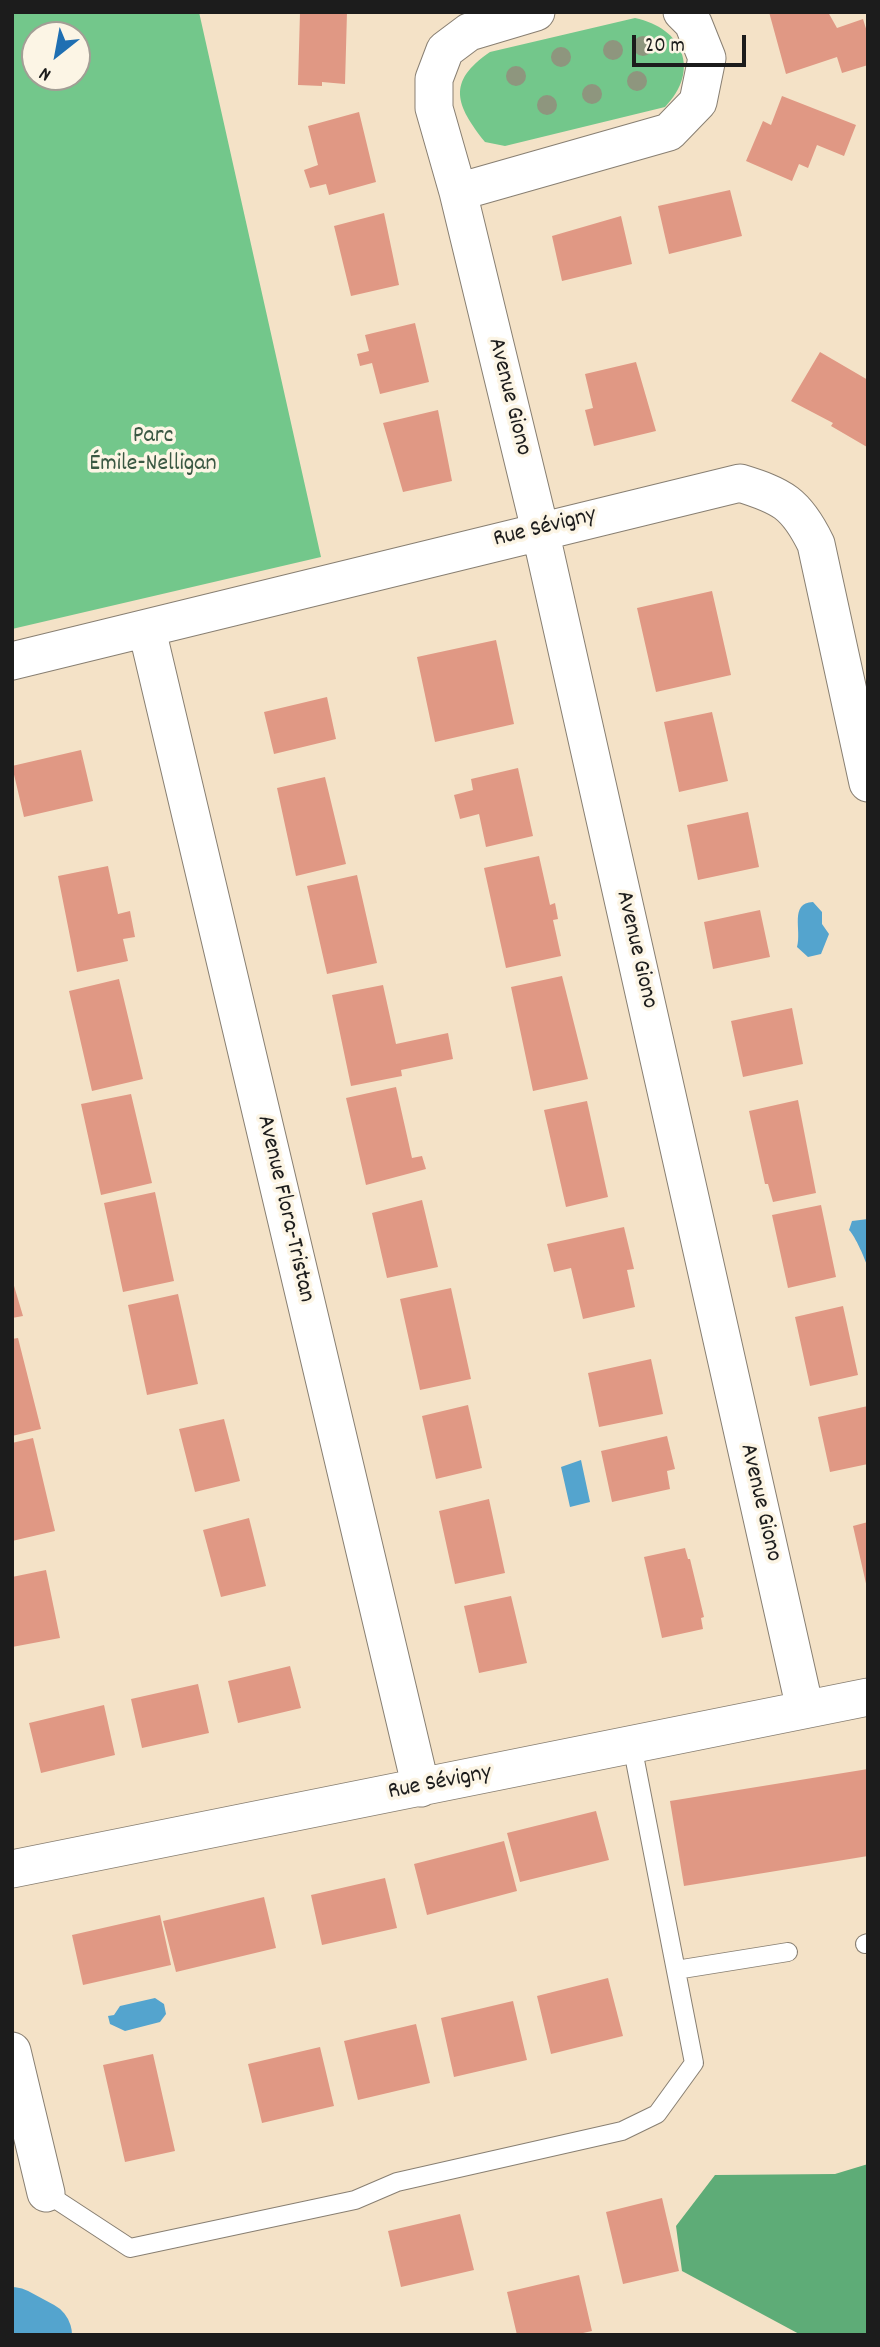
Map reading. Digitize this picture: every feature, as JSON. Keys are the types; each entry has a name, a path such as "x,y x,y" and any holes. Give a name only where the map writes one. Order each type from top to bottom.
{"street":[{"name":"Avenue Giono","path":"536,12 469,32 445,50 434,79 434,108 458,192 540,530 805,1709"},
{"path":"458,192 669,132 698,102 707,58 693,23 682,12"},
{"name":"Rue Sévigny","path":"12,661 740,483 778,494 802,515 816,544 868,783"},
{"name":"Avenue Flora-Tristan","path":"147,629 421,1788"},
{"name":"Rue Sévigny","path":"12,1869 868,1697"},
{"path":"12,2051 46,2193"}],"lane":[{"path":"46,2193 130,2248 355,2200 397,2182 622,2131 657,2115 694,2063 632,1745"},
{"path":"676,1970 788,1952"}],"green space":[{"name":"Parc Émile-Nelligan","path":"12,12 199,12 321,557 12,629"},
{"path":"635,18 652,23 665,31 682,52 682,79 676,93 665,107 505,146 485,142 467,117 460,94 461,84 476,63 490,52"},
{"path":"868,2164 868,2335 801,2335 682,2271 676,2226 715,2175 835,2174"}],"water":[{"path":"813,902 822,912 822,924 829,934 821,954 808,957 797,947 798,918 801,907"},
{"path":"868,1219 868,1269 849,1230 852,1221"},
{"path":"581,1460 590,1502 570,1507 561,1467"},
{"path":"155,1998 164,2004 166,2014 160,2022 125,2031 110,2024 108,2016 114,2015 120,2006"}],"building":[{"path":"300,12 347,12 345,84 322,82 322,86 298,85"},
{"path":"769,12 828,12 837,28 863,19 868,35 868,65 842,73 837,57 786,74"},
{"path":"782,96 856,125 844,156 817,145 808,168 799,164 792,181 746,161 763,121 771,125"},
{"path":"359,112 376,182 329,195 326,184 310,188 304,170 318,165 308,126"},
{"path":"730,190 742,236 669,254 658,206"},
{"path":"384,213 399,285 351,296 334,226"},
{"path":"621,216 632,264 562,281 552,236"},
{"path":"415,323 429,382 380,394 372,363 360,366 357,354 369,351 365,335"},
{"path":"820,352 868,380 867,447 831,426 833,423 791,401"},
{"path":"636,362 656,431 594,446 585,410 593,408 585,374"},
{"path":"438,410 452,481 403,492 383,423"},
{"path":"712,591 731,675 656,692 637,608"},
{"path":"496,640 514,724 435,742 417,657"},
{"path":"327,697 336,739 274,754 264,712"},
{"path":"712,712 728,781 679,792 664,722"},
{"path":"81,750 93,801 24,817 12,766"},
{"path":"518,768 533,836 486,847 479,814 460,819 454,795 473,790 471,779"},
{"path":"325,777 346,864 296,876 277,788"},
{"path":"748,812 759,867 698,880 687,825"},
{"path":"539,856 550,905 555,903 558,919 553,920 561,956 506,968 484,868"},
{"path":"108,866 118,914 130,911 135,937 123,939 128,961 77,972 58,876"},
{"path":"357,875 377,963 327,974 307,886"},
{"path":"760,910 770,957 713,969 704,922"},
{"path":"562,976 588,1079 533,1091 511,987"},
{"path":"119,979 143,1079 92,1091 69,991"},
{"path":"383,985 396,1044 448,1033 453,1059 401,1070 402,1076 351,1086 332,995"},
{"path":"792,1008 803,1064 743,1077 731,1021"},
{"path":"396,1087 412,1158 422,1156 426,1169 366,1185 346,1098"},
{"path":"131,1094 152,1183 101,1195 81,1104"},
{"path":"798,1100 816,1193 773,1202 768,1184 765,1184 749,1111"},
{"path":"587,1101 608,1197 566,1207 544,1110"},
{"path":"155,1192 174,1281 123,1292 104,1203"},
{"path":"422,1200 438,1267 387,1278 372,1213"},
{"path":"821,1205 836,1277 788,1288 772,1215"},
{"path":"624,1227 634,1269 627,1270 635,1307 583,1319 571,1268 554,1272 547,1244"},
{"path":"12,1279 23,1316 12,1318"},
{"path":"451,1288 471,1379 420,1390 400,1299"},
{"path":"178,1294 198,1384 147,1395 128,1305"},
{"path":"843,1306 858,1375 810,1386 795,1317"},
{"path":"18,1338 41,1429 12,1436 12,1339"},
{"path":"651,1359 663,1414 599,1427 588,1373"},
{"path":"468,1405 482,1468 436,1479 422,1416"},
{"path":"868,1406 868,1464 830,1472 818,1417"},
{"path":"224,1419 240,1481 195,1492 179,1429"},
{"path":"667,1436 675,1469 667,1471 670,1489 612,1502 601,1451"},
{"path":"33,1438 55,1531 12,1541 12,1443"},
{"path":"489,1499 505,1573 455,1584 439,1511"},
{"path":"249,1518 266,1586 221,1597 203,1530"},
{"path":"868,1522 868,1588 867,1588 853,1526"},
{"path":"685,1548 704,1617 701,1618 703,1629 662,1638 644,1557"},
{"path":"46,1570 60,1638 12,1647 12,1577"},
{"path":"511,1596 527,1663 479,1673 464,1606"},
{"path":"290,1666 301,1708 238,1723 228,1681"},
{"path":"198,1684 209,1733 142,1748 131,1699"},
{"path":"104,1705 115,1755 41,1773 29,1723"},
{"path":"868,1769 868,1856 684,1886 670,1801"},
{"path":"596,1811 609,1860 520,1882 507,1833"},
{"path":"504,1841 517,1891 427,1915 414,1864"},
{"path":"385,1878 397,1928 322,1945 311,1895"},
{"path":"264,1897 276,1948 176,1972 163,1921"},
{"path":"160,1915 171,1965 83,1985 72,1935"},
{"path":"608,1978 623,2036 551,2054 537,1996"},
{"path":"513,2001 527,2060 454,2077 441,2018"},
{"path":"416,2024 430,2083 358,2100 344,2041"},
{"path":"320,2047 334,2106 262,2123 248,2064"},
{"path":"153,2054 175,2151 125,2162 103,2065"},
{"path":"662,2198 679,2271 623,2284 606,2212"},
{"path":"460,2214 474,2270 401,2287 388,2231"},
{"path":"579,2275 592,2331 574,2335 517,2335 507,2292"}],"waterway":[{"path":"12,2321 38,2335"}]}
